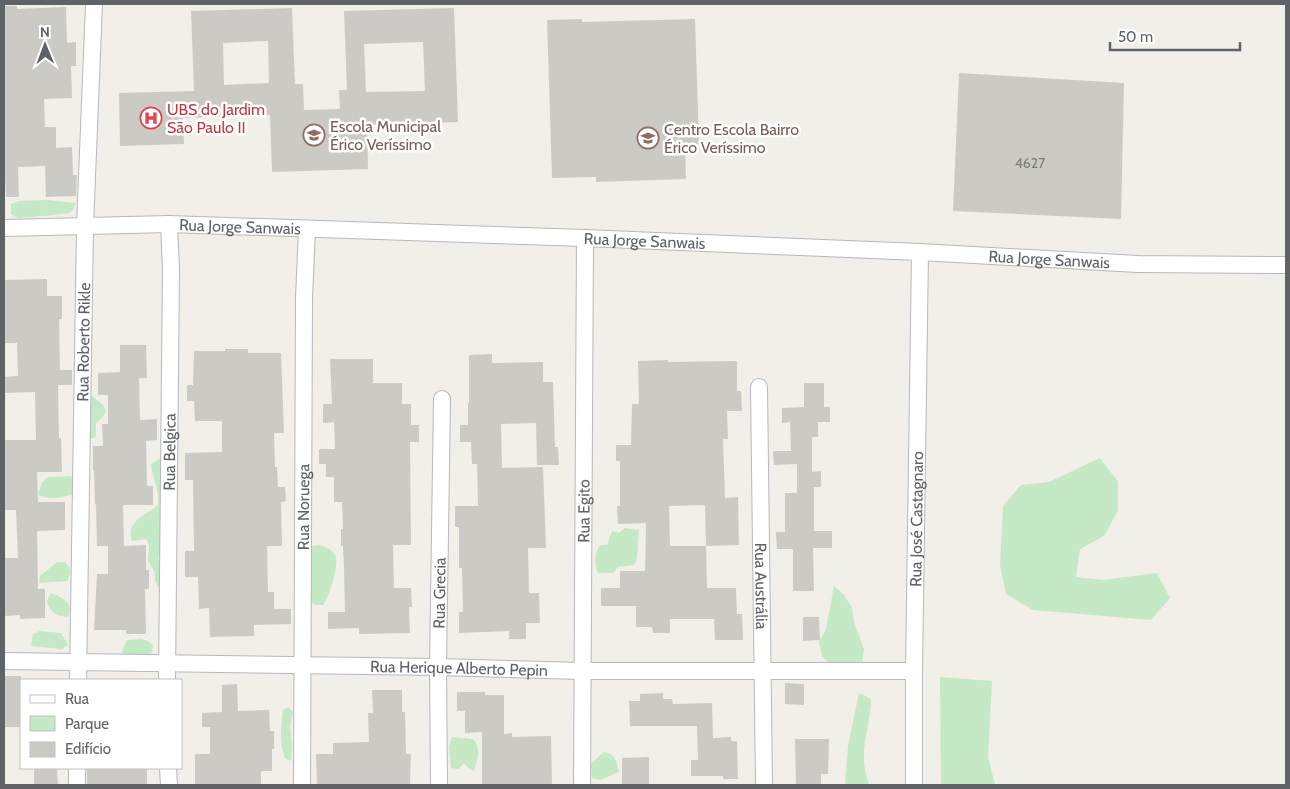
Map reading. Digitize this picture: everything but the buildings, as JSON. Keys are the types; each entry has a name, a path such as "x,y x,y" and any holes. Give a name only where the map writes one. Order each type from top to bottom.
{"street":[{"name":"Rua Roberto Rikle","path":"78,679 85,226 94,4"},
{"name":"Rua Jorge Sanwais","path":"4,228 169,224 585,238 920,252 1138,264 1286,265"},
{"name":"Rua Belgica","path":"167,679 171,279 169,224"},
{"name":"Rua Noruega","path":"302,785 304,298 307,229"},
{"name":"Rua Egito","path":"582,785 585,238"},
{"name":"Rua José Castagnaro","path":"914,785 920,252"},
{"name":"Rua Austrália","path":"759,387 764,785"},
{"name":"Rua Grecia","path":"439,785 438,667 442,399"},
{"name":"Rua Herique Alberto Pepin","path":"4,661 438,667 582,672 914,671"},
{"path":"77,769 77,785"},
{"path":"168,769 168,785"}],"green space":[{"path":"47,200 76,203 72,211 66,214 18,218 11,214 11,204 19,201"},
{"path":"92,396 103,405 106,411 96,423 96,437 89,439 88,402"},
{"path":"1100,458 1118,482 1118,511 1104,536 1080,549 1076,577 1103,580 1157,573 1170,598 1151,620 1033,610 1006,594 1000,565 1003,506 1021,485 1049,482"},
{"path":"160,459 164,465 162,520 160,527 166,540 158,558 165,571 165,584 158,587 155,581 155,573 148,560 149,546 146,539 132,541 131,529 138,520 158,505 158,494 151,464"},
{"path":"71,476 76,487 73,494 56,498 38,495 42,482 48,477"},
{"path":"625,528 639,530 637,558 634,565 618,567 613,573 598,573 595,559 600,545 607,545 612,531 619,533"},
{"path":"318,545 332,551 336,560 333,581 323,605 316,605 310,601 309,596 311,546"},
{"path":"57,562 65,562 68,566 70,573 67,581 39,583 40,576"},
{"path":"834,586 844,595 852,608 854,622 864,649 862,663 832,667 822,656 819,642 826,629"},
{"path":"51,593 66,601 70,608 68,617 57,615 52,611 47,601"},
{"path":"40,631 61,633 68,645 62,649 31,646 33,634"},
{"path":"141,639 153,645 152,652 147,658 123,656 122,651 127,640"},
{"path":"940,677 992,681 988,757 995,785 941,785"},
{"path":"859,693 871,699 864,751 864,762 869,785 845,785 848,746"},
{"path":"288,707 293,712 290,726 291,761 285,758 281,740 283,710"},
{"path":"452,737 473,739 476,743 478,754 474,771 464,763 459,769 451,768 449,747"},
{"path":"604,752 613,756 619,772 600,780 592,778 591,764"}],"place":[{"name":"UBS do Jardim São Paulo II","path":"151,118"},
{"name":"Escola Municipal Érico Veríssimo","path":"314,135"},
{"name":"Centro Escola Bairro Érico Veríssimo","path":"648,138"}]}
